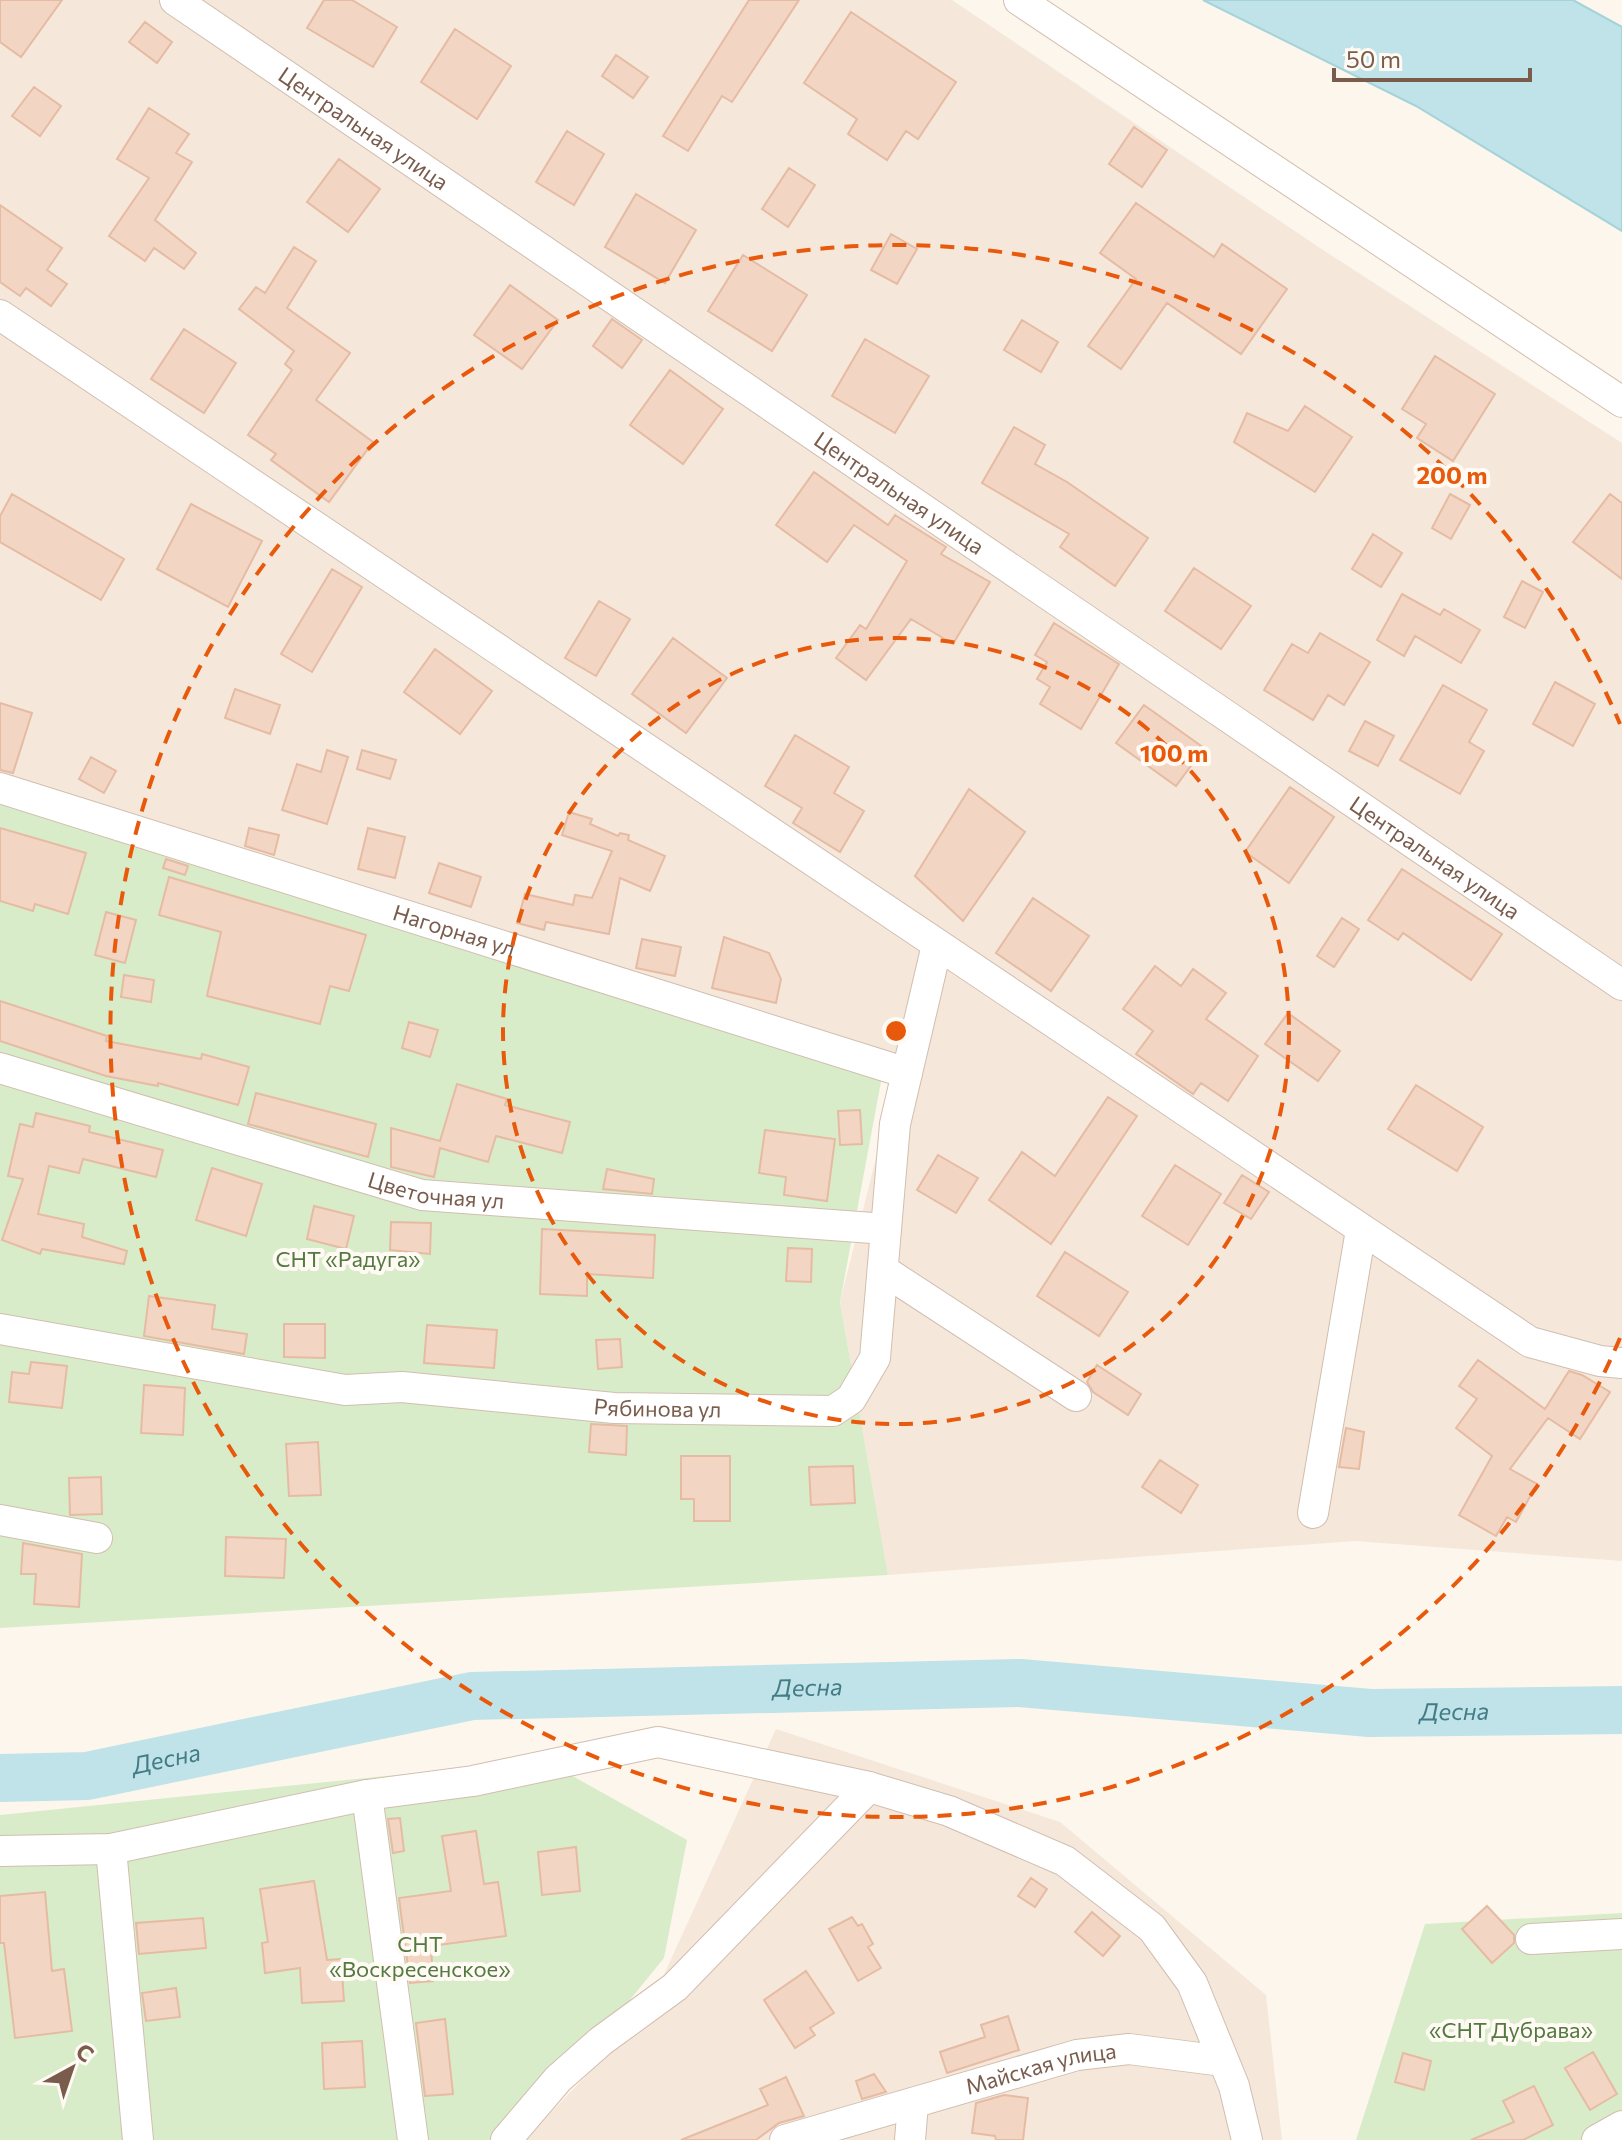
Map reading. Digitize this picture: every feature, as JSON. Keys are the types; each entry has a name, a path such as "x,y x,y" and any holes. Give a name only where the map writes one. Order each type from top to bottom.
{"street":[{"name":"Центральная улица","path":"175,0 1622,985"},
{"path":"1019,0 1622,402"},
{"path":"0,315 1530,1342 1600,1361 1622,1363"},
{"name":"Нагорная ул","path":"0,788 907,1073"},
{"name":"Рябинова ул","path":"0,1329 345,1390 402,1387 614,1408 833,1411 851,1399 875,1358 895,1124 937,945"},
{"name":"Цветочная ул","path":"0,1068 422,1195 886,1229"},
{"path":"1313,1513 1361,1230"},
{"path":"883,1270 1076,1396"},
{"path":"0,1520 97,1538"},
{"path":"0,1851 111,1849 367,1795 473,1781 658,1742 869,1787 949,1811 1065,1861 1152,1928 1192,1983 1234,2086 1247,2140"},
{"path":"506,2140 558,2079 601,2041 675,1987 869,1787"},
{"path":"367,1795 413,2140"},
{"path":"111,1849 138,2140"},
{"path":"1531,1939 1622,1934"},
{"name":"Майская улица","path":"785,2140 1077,2055 1129,2049 1223,2061"},
{"path":"910,2140 913,2104"},
{"path":"1597,2140 1622,2126"}],"shaded area":[{"path":"0,0 952,0 1320,248 1622,443 1622,1561 1355,1541 888,1575 840,1302 900,1062 0,776"},
{"path":"776,1729 1060,1822 1266,1995 1282,2140 524,2140 646,2014"}],"green space":[{"name":"СНТ «Радуга»","path":"0,778 883,1071 840,1302 888,1575 0,1628"},
{"name":"СНТ «Воскресенское»","path":"544,1760 687,1840 664,1958 516,2140 0,2140 0,1815"},
{"name":"«СНТ Дубрава»","path":"1622,1913 1622,2140 1356,2140 1425,1924"}],"water":[{"path":"1203,0 1573,0 1622,27 1622,231 1416,106"}],"building":[{"path":"0,0 62,0 21,57 0,42"},
{"path":"324,0 352,0 397,27 373,67 307,28"},
{"path":"749,0 799,0 732,102 722,96 688,151 663,136"},
{"path":"851,12 956,82 918,139 906,131 887,160 848,134 857,119 804,83"},
{"path":"145,22 172,42 157,63 129,42"},
{"path":"455,29 511,66 477,119 421,82"},
{"path":"616,55 648,77 633,98 602,76"},
{"path":"34,87 61,106 40,136 12,116"},
{"path":"149,108 189,134 176,153 192,162 155,220 196,253 184,269 154,248 145,261 109,236 149,178 117,159"},
{"path":"1134,127 1167,150 1142,187 1109,164"},
{"path":"567,131 604,154 574,205 536,182"},
{"path":"339,159 380,189 348,232 307,202"},
{"path":"789,168 815,185 788,227 762,209"},
{"path":"636,194 696,230 665,283 605,247"},
{"path":"1136,203 1214,257 1222,244 1287,289 1241,354 1167,303 1121,369 1088,346 1136,279 1100,253"},
{"path":"0,205 62,248 47,270 67,284 51,306 26,288 20,296 0,282"},
{"path":"891,234 917,249 897,284 871,270"},
{"path":"294,247 316,261 287,308 350,353 316,400 373,442 329,502 271,460 276,454 248,435 292,370 285,364 294,351 239,309 256,287 265,293"},
{"path":"743,255 807,295 772,351 708,311"},
{"path":"510,285 558,320 522,369 474,335"},
{"path":"612,319 642,340 622,368 593,346"},
{"path":"1022,320 1058,342 1041,372 1004,350"},
{"path":"184,329 236,363 204,413 151,379"},
{"path":"865,339 929,376 895,433 832,396"},
{"path":"1435,356 1495,394 1453,461 1417,438 1426,424 1402,409"},
{"path":"670,370 723,409 683,464 630,425"},
{"path":"1305,406 1352,437 1315,492 1234,442 1247,413 1288,431"},
{"path":"1014,427 1045,445 1035,464 1067,482 1148,538 1115,586 1060,547 1069,534 982,483"},
{"path":"814,472 888,525 895,515 946,547 941,554 990,582 953,644 911,619 866,680 836,658 860,625 866,629 907,561 854,525 827,562 776,525"},
{"path":"12,494 124,559 101,600 0,542 0,516"},
{"path":"1450,494 1470,505 1451,539 1432,528"},
{"path":"1610,494 1622,503 1622,579 1573,542"},
{"path":"191,504 262,541 228,607 157,569"},
{"path":"1373,534 1402,553 1381,587 1352,569"},
{"path":"1194,568 1251,606 1221,649 1165,611"},
{"path":"332,569 362,587 312,672 281,654"},
{"path":"1522,581 1543,592 1525,628 1504,617"},
{"path":"1402,594 1440,615 1444,609 1480,630 1461,663 1415,636 1404,656 1377,640"},
{"path":"599,601 630,619 596,676 565,658"},
{"path":"1054,623 1119,664 1081,729 1040,704 1050,687 1037,679 1047,662 1035,655"},
{"path":"1320,633 1370,662 1344,705 1328,695 1313,720 1264,690 1292,644 1308,653"},
{"path":"673,638 727,678 686,733 632,694"},
{"path":"435,649 492,691 460,734 404,692"},
{"path":"1555,682 1595,704 1573,746 1533,724"},
{"path":"1443,685 1487,710 1469,742 1484,751 1460,794 1400,760"},
{"path":"235,689 280,705 270,734 225,718"},
{"path":"0,703 32,713 13,773 0,770"},
{"path":"1144,705 1204,748 1176,786 1116,743"},
{"path":"1365,721 1394,736 1378,766 1349,751"},
{"path":"795,735 849,767 834,793 864,811 840,852 793,823 802,808 765,786"},
{"path":"327,750 348,757 327,824 282,810 297,764 321,772"},
{"path":"362,750 396,760 390,779 357,769"},
{"path":"91,757 116,771 104,793 79,779"},
{"path":"1290,787 1334,817 1289,883 1245,852"},
{"path":"969,789 1025,832 963,921 915,876"},
{"path":"569,812 592,819 590,824 618,836 620,833 629,835 628,840 665,856 650,891 620,878 609,934 546,922 544,930 517,923 525,894 573,905 575,895 592,898 612,851 562,835"},
{"path":"0,828 86,853 68,914 35,904 33,911 0,901"},
{"path":"249,828 279,835 274,855 245,846"},
{"path":"368,828 405,837 395,878 358,869"},
{"path":"166,859 188,866 185,875 163,868"},
{"path":"439,863 481,877 471,907 429,893"},
{"path":"1402,869 1502,934 1471,980 1403,933 1398,940 1368,920"},
{"path":"169,877 366,935 349,991 330,986 320,1024 207,996 221,932 159,915"},
{"path":"1033,898 1089,936 1051,991 996,953"},
{"path":"106,912 136,920 125,963 95,955"},
{"path":"1342,918 1359,929 1334,967 1317,956"},
{"path":"724,937 769,953 781,979 776,1003 712,988"},
{"path":"642,939 681,947 675,976 636,968"},
{"path":"1155,966 1181,986 1193,969 1226,993 1206,1019 1258,1056 1228,1101 1201,1083 1193,1094 1136,1054 1153,1031 1123,1009"},
{"path":"124,975 154,980 151,1002 121,997"},
{"path":"0,1001 107,1036 106,1041 201,1059 202,1054 249,1067 238,1105 158,1083 158,1086 106,1076 0,1041"},
{"path":"1288,1013 1340,1051 1318,1081 1265,1044"},
{"path":"409,1022 438,1030 430,1057 402,1048"},
{"path":"457,1084 507,1099 505,1105 570,1122 562,1153 496,1136 488,1162 440,1148 434,1177 391,1167 391,1128 440,1141"},
{"path":"1416,1085 1483,1127 1457,1171 1388,1129"},
{"path":"256,1093 376,1124 368,1157 248,1124"},
{"path":"1108,1097 1137,1116 1051,1244 989,1200 1022,1152 1055,1176"},
{"path":"860,1110 862,1144 840,1145 838,1111"},
{"path":"36,1113 90,1126 89,1132 163,1150 156,1177 83,1159 79,1173 49,1166 38,1214 84,1224 82,1237 127,1251 124,1264 42,1249 40,1254 2,1240 23,1179 8,1176 20,1124 33,1127"},
{"path":"765,1130 835,1139 827,1201 784,1195 786,1177 759,1173"},
{"path":"938,1155 978,1178 956,1213 917,1190"},
{"path":"1175,1165 1221,1194 1188,1245 1142,1216"},
{"path":"212,1168 262,1184 246,1236 196,1220"},
{"path":"607,1169 654,1179 652,1194 603,1189"},
{"path":"1242,1175 1269,1192 1251,1219 1224,1203"},
{"path":"314,1206 354,1216 346,1249 307,1239"},
{"path":"391,1222 431,1223 430,1254 390,1250"},
{"path":"542,1229 655,1235 653,1278 587,1274 587,1296 540,1294"},
{"path":"788,1248 812,1249 811,1282 786,1281"},
{"path":"1065,1252 1128,1292 1099,1336 1037,1296"},
{"path":"149,1296 215,1305 212,1329 247,1334 244,1354 144,1336"},
{"path":"284,1324 325,1324 325,1358 284,1357"},
{"path":"427,1325 497,1330 494,1368 424,1363"},
{"path":"620,1339 622,1367 598,1369 596,1340"},
{"path":"1478,1360 1545,1409 1569,1371 1610,1392 1580,1439 1548,1418 1510,1469 1537,1484 1516,1522 1507,1517 1496,1536 1459,1515 1492,1456 1456,1428 1477,1399 1459,1386"},
{"path":"31,1362 67,1366 62,1408 9,1402 12,1372 29,1374"},
{"path":"1097,1365 1141,1394 1128,1415 1093,1392 1087,1382"},
{"path":"144,1385 185,1388 183,1435 141,1433"},
{"path":"591,1424 627,1426 626,1455 589,1452"},
{"path":"1346,1428 1364,1432 1359,1469 1339,1467"},
{"path":"318,1442 321,1495 289,1496 286,1444"},
{"path":"681,1456 730,1456 730,1521 694,1521 694,1499 681,1499"},
{"path":"1160,1460 1198,1485 1181,1513 1142,1487"},
{"path":"853,1466 855,1503 811,1505 809,1467"},
{"path":"101,1477 102,1514 70,1515 69,1478"},
{"path":"226,1537 286,1539 284,1578 225,1576"},
{"path":"23,1543 82,1554 79,1607 34,1604 36,1574 21,1574"},
{"path":"400,1818 404,1851 393,1853 388,1819"},
{"path":"476,1831 484,1884 498,1882 506,1936 431,1946 433,1981 410,1983 399,1898 451,1891 442,1836"},
{"path":"576,1847 580,1891 542,1895 538,1852"},
{"path":"1031,1878 1047,1889 1035,1907 1018,1896"},
{"path":"314,1881 327,1960 341,1959 344,2001 302,2003 300,1968 265,1973 262,1943 268,1942 260,1889"},
{"path":"45,1892 52,1971 64,1969 72,2031 15,2038 4,1943 0,1943 0,1896"},
{"path":"1487,1906 1514,1935 1514,1943 1492,1963 1462,1929"},
{"path":"1092,1912 1120,1936 1103,1956 1075,1932"},
{"path":"852,1917 858,1926 862,1924 873,1944 868,1947 881,1968 858,1981 829,1929"},
{"path":"203,1918 206,1948 139,1954 136,1923"},
{"path":"806,1971 834,2013 810,2028 815,2035 795,2048 764,2000"},
{"path":"176,1988 180,2017 146,2021 142,1993"},
{"path":"1008,2016 1019,2050 947,2073 940,2052 985,2037 981,2025"},
{"path":"445,2019 453,2094 425,2096 416,2023"},
{"path":"362,2041 365,2087 324,2089 322,2043"},
{"path":"1593,2052 1617,2094 1590,2110 1565,2068"},
{"path":"1403,2053 1431,2061 1424,2090 1395,2082"},
{"path":"874,2074 886,2092 862,2099 856,2081"},
{"path":"786,2077 804,2116 779,2123 756,2140 681,2140 768,2105 760,2089"},
{"path":"1534,2086 1553,2125 1523,2140 1471,2140 1514,2122 1503,2101"},
{"path":"1004,2095 1028,2098 1023,2140 996,2140 995,2136 972,2133 976,2103"}],"waterway":[{"name":"Десна","path":"0,1778 87,1776 472,1696 1020,1683 1370,1713 1622,1710"}]}
